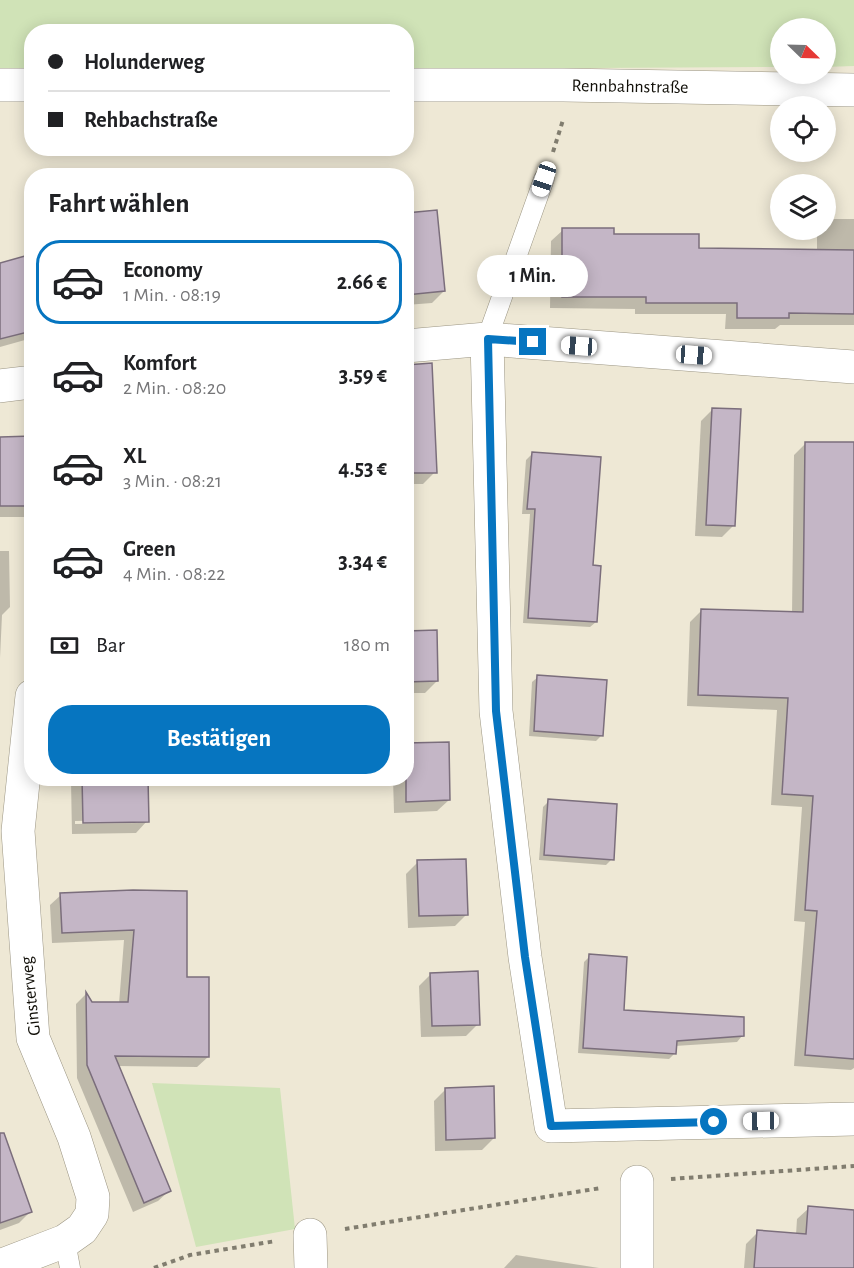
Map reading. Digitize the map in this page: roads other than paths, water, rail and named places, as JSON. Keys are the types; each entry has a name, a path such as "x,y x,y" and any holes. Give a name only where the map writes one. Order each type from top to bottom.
{"street":[{"path":"0,85 24,85"},
{"name":"Rennbahnstraße","path":"414,85 854,90"},
{"path":"414,345 488,339 854,367"},
{"path":"488,339 496,711 525,957 551,1126 854,1119"},
{"path":"0,386 24,383"},
{"name":"Ginsterweg","path":"0,1266 68,1254 92,1214 93,1197 74,1137 33,1038 18,831 24,773"},
{"path":"637,1182 637,1268"},
{"path":"310,1235 311,1268"}],"lane":[{"path":"488,339 544,179"}]}
